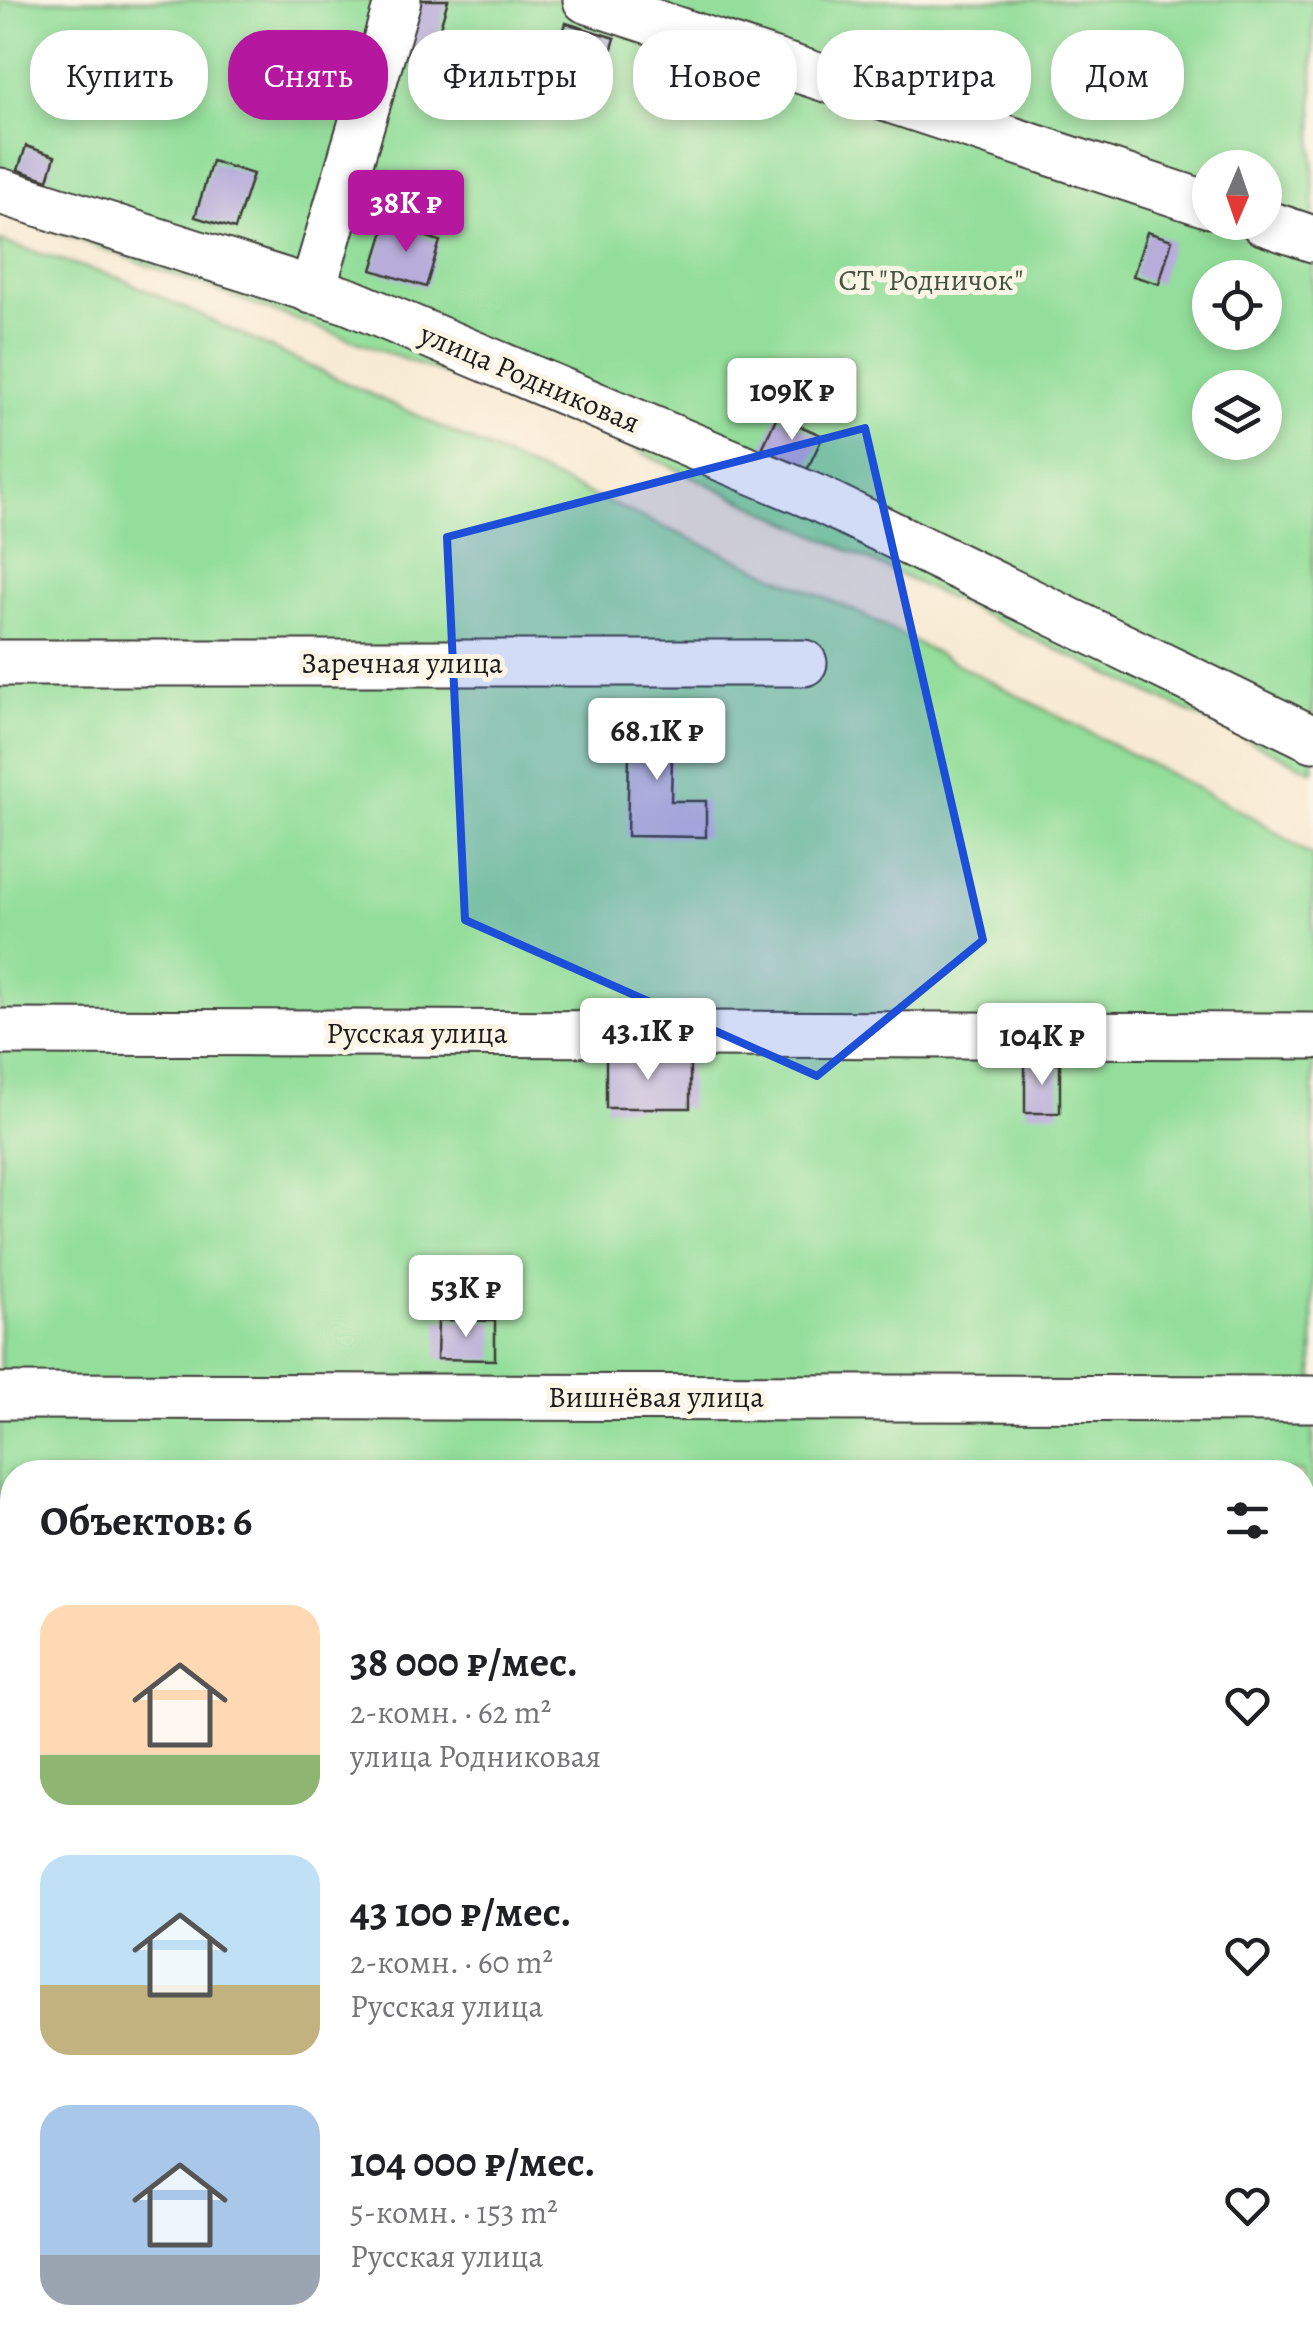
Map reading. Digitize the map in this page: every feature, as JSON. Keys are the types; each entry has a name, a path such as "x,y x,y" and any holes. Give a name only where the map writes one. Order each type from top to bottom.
{"street":[{"path":"312,291 398,0"},
{"path":"586,0 1192,199"},
{"name":"улица Родниковая","path":"0,191 348,301 818,499 1313,739"},
{"path":"1282,228 1313,239"},
{"name":"Заречная улица","path":"0,662 804,664"},
{"name":"Русская улица","path":"0,1032 1313,1036"},
{"name":"Вишнёвая улица","path":"0,1396 1313,1399"}],"highlighted area":[{"path":"865,428 983,940 817,1076 465,920 447,537"}],"green space":[{"name":"СТ \"Родничок\"","path":"0,0 1313,0 1313,771 586,426 0,211"},
{"path":"0,241 122,279 534,470 855,611 1258,820 1313,857 1313,1460 0,1460"}],"building":[{"path":"408,0 448,0 439,30 408,30 408,51 393,47"},
{"path":"566,23 589,30 564,30"},
{"path":"26,146 55,156 48,180 18,170"},
{"path":"212,161 253,174 235,229 195,217"},
{"path":"386,224 440,241 426,287 372,270"},
{"path":"1147,232 1172,240 1159,284 1133,276"},
{"path":"777,416 823,436 807,470 762,449"},
{"path":"630,713 673,713 671,801 706,801 706,837 627,836"},
{"path":"606,1058 690,1058 690,1108 606,1108"},
{"path":"1025,1063 1060,1063 1060,1113 1025,1113"},
{"path":"438,1320 495,1321 495,1360 437,1359"}]}
